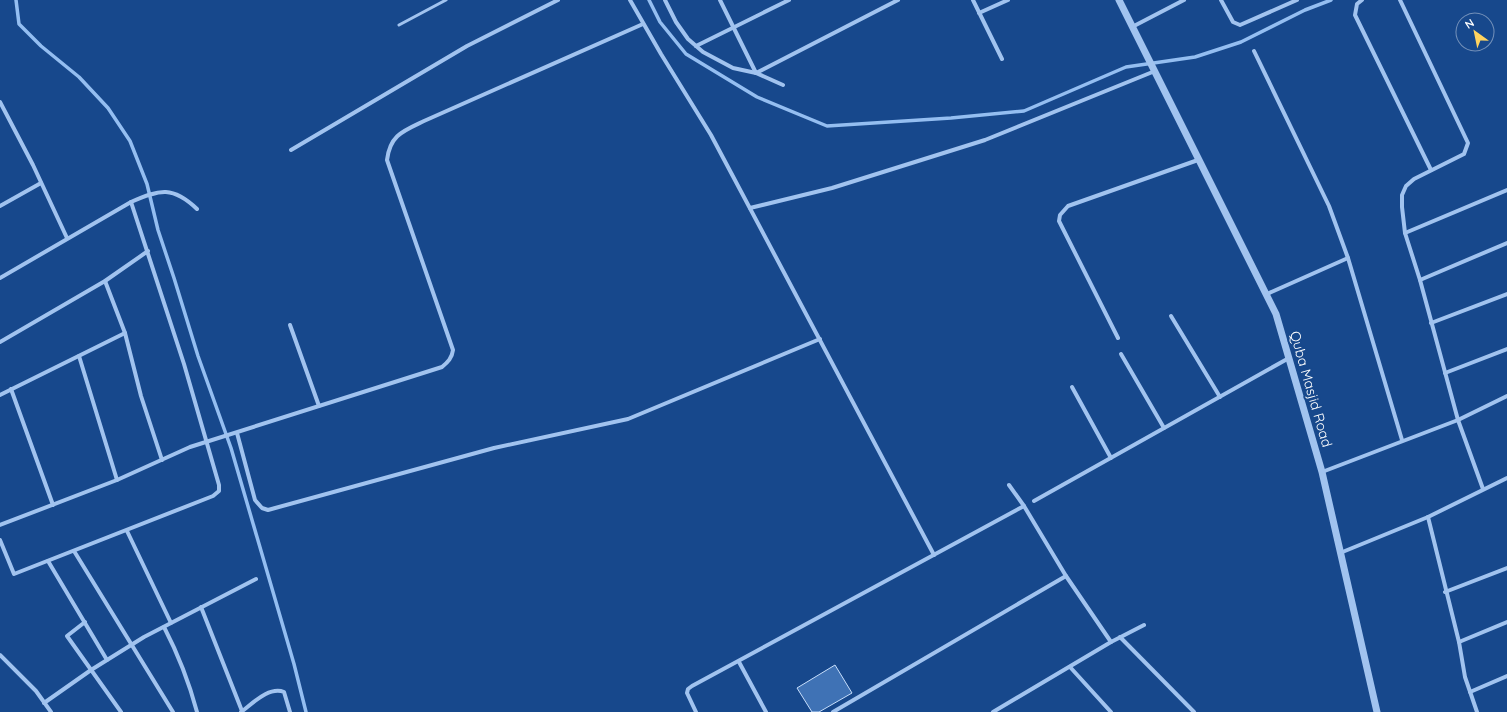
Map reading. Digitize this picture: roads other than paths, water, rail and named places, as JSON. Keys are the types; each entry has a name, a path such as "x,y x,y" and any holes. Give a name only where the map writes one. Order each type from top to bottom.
{"street":[{"path":"291,150 467,46 558,0"},
{"path":"630,0 643,24 711,135 934,555"},
{"path":"666,0 676,22 688,39 703,52 733,68 756,73 783,85"},
{"path":"720,0 756,73"},
{"path":"696,46 789,0"},
{"path":"756,73 898,0"},
{"path":"973,0 1002,59"},
{"path":"979,13 1008,0"},
{"name":"Quba Masjid Road","path":"1119,0 1276,314 1322,472 1377,712"},
{"path":"1132,27 1184,0"},
{"path":"1221,0 1233,22 1240,25 1298,0"},
{"path":"1362,0 1357,4 1355,16 1431,170"},
{"path":"1400,0 1468,143 1464,154 1414,179 1404,190 1402,207 1405,233 1420,280 1458,420 1483,489"},
{"path":"0,525 117,480 190,447 442,367 453,355 453,350 387,160 388,149 394,139 404,130 643,24"},
{"path":"1254,51 1330,206 1348,258 1402,440"},
{"path":"750,208 832,188 985,140 1155,71"},
{"path":"0,102 67,238"},
{"path":"1118,338 1059,221 1060,215 1068,206 1198,160"},
{"path":"0,206 41,183"},
{"path":"1405,233 1507,190"},
{"path":"0,278 131,202 152,193 174,193 186,198 197,209"},
{"path":"0,540 14,574 127,531 216,494 219,484 208,442 148,251 131,202"},
{"path":"1420,280 1507,243"},
{"path":"0,342 105,281 148,251"},
{"path":"1267,294 1348,258"},
{"path":"105,281 125,333 141,396 162,460"},
{"path":"1432,323 1507,294"},
{"path":"1171,316 1220,397"},
{"path":"290,325 319,406"},
{"path":"0,395 125,333"},
{"path":"235,433 255,500 262,508 268,510 494,448 628,418 820,339"},
{"path":"1445,373 1507,348"},
{"path":"1121,354 1164,428"},
{"path":"79,356 117,480"},
{"path":"1034,501 1289,358"},
{"path":"1072,387 1111,458"},
{"path":"11,389 53,505"},
{"path":"1322,472 1402,440 1458,420 1507,396"},
{"path":"1340,553 1428,517 1507,478"},
{"path":"1009,485 1024,506 1066,576 1111,642"},
{"path":"696,712 688,698 688,689 1024,506"},
{"path":"1428,517 1445,592 1459,642 1464,677 1477,712"},
{"path":"127,531 171,624"},
{"path":"74,551 173,712"},
{"path":"48,561 107,660"},
{"path":"1445,592 1507,568"},
{"path":"833,712 1066,576"},
{"path":"44,703 91,670 132,645 256,579"},
{"path":"201,607 241,711 268,693 275,691 284,692 290,712"},
{"path":"84,622 67,636 121,712"},
{"path":"1459,642 1507,622"},
{"path":"993,712 1111,642 1144,625"},
{"path":"164,627 175,648 191,687 197,712"},
{"path":"1120,637 1194,712"},
{"path":"0,655 36,691 51,712"},
{"path":"739,662 766,712"},
{"path":"1070,667 1111,712"},
{"path":"1470,692 1507,676"}],"lane":[{"path":"399,25 446,0"}],"waterway":[{"path":"16,0 19,24 41,46 79,77 108,108 130,141 147,184 158,230 198,356 231,448 294,664 306,712"},
{"path":"649,0 660,22 686,54 757,97 827,126 951,118 1024,111 1126,67 1195,57 1241,42 1305,10 1331,0"}]}
